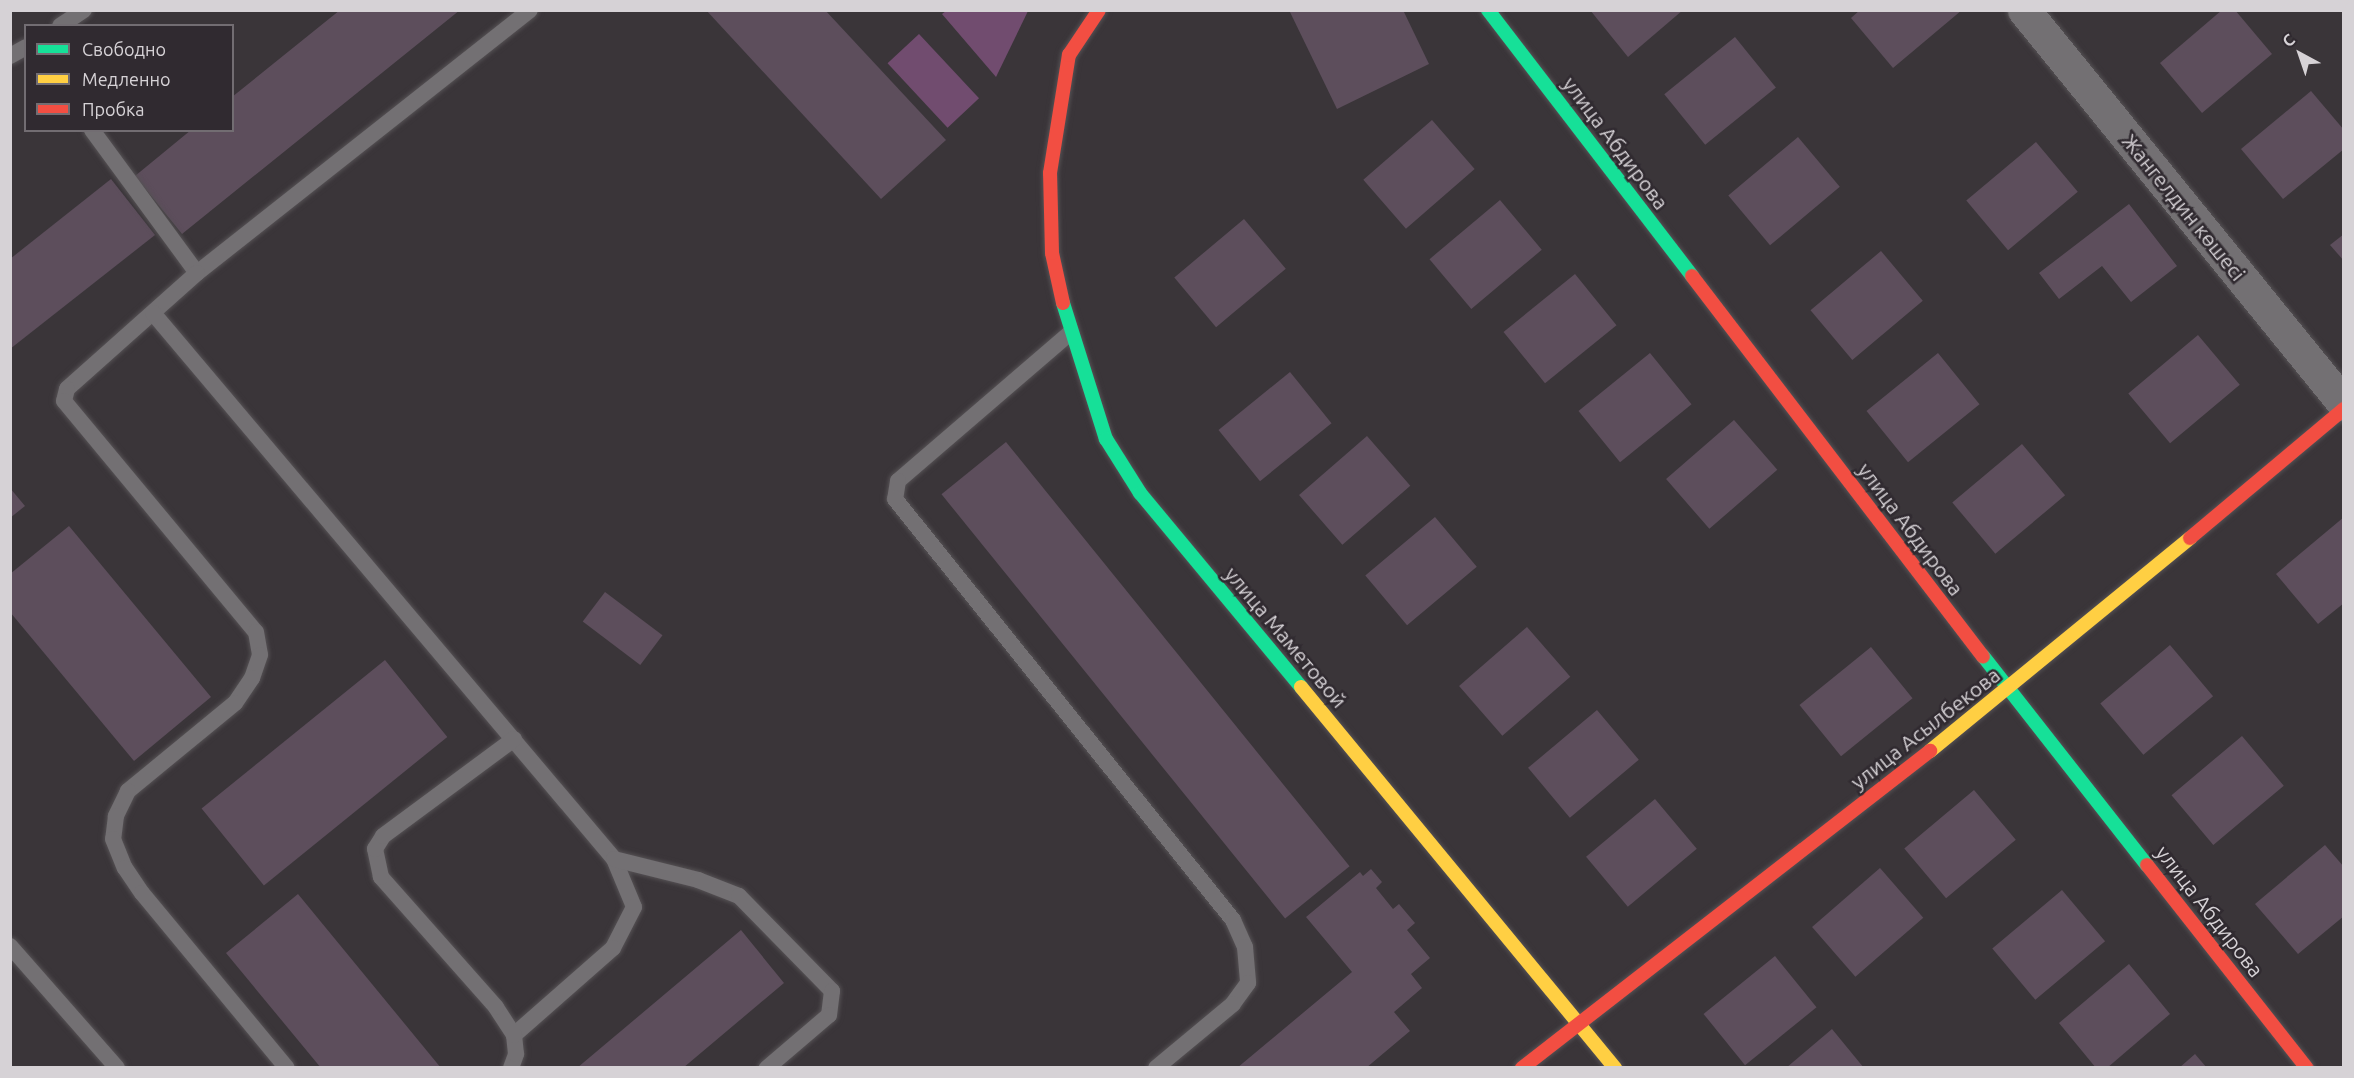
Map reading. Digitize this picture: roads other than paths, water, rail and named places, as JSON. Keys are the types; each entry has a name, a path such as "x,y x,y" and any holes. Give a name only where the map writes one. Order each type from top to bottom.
{"street":[{"name":"улица Маметовой","path":"1099,10 1069,55 1050,173 1052,253 1070,333 1106,439 1140,494 1615,1068"},
{"name":"улица Абдирова","path":"1488,10 2009,690 2307,1068"},
{"name":"Жангелдин көшесі","path":"2024,10 2343,404"},
{"name":"улица Асылбекова","path":"1522,1068 2009,690 2343,409"}],"lane":[{"path":"63,24 84,10"},
{"path":"287,1068 142,893 125,868 113,839 116,816 128,791 235,703 252,678 260,655 256,633 64,401 67,389 197,273 530,10"},
{"path":"10,56 24,48"},
{"path":"93,132 197,273"},
{"path":"153,313 614,859 634,907 614,948 514,1035"},
{"path":"1070,333 898,481 895,499 1233,920 1245,947 1248,983 1233,1005 1156,1068"},
{"path":"511,1068 516,1054 514,1035 496,1007 381,877 375,849 382,836 514,739"},
{"path":"614,859 698,880 739,896 832,992 829,1015 767,1068"},
{"path":"10,946 117,1068"}]}
